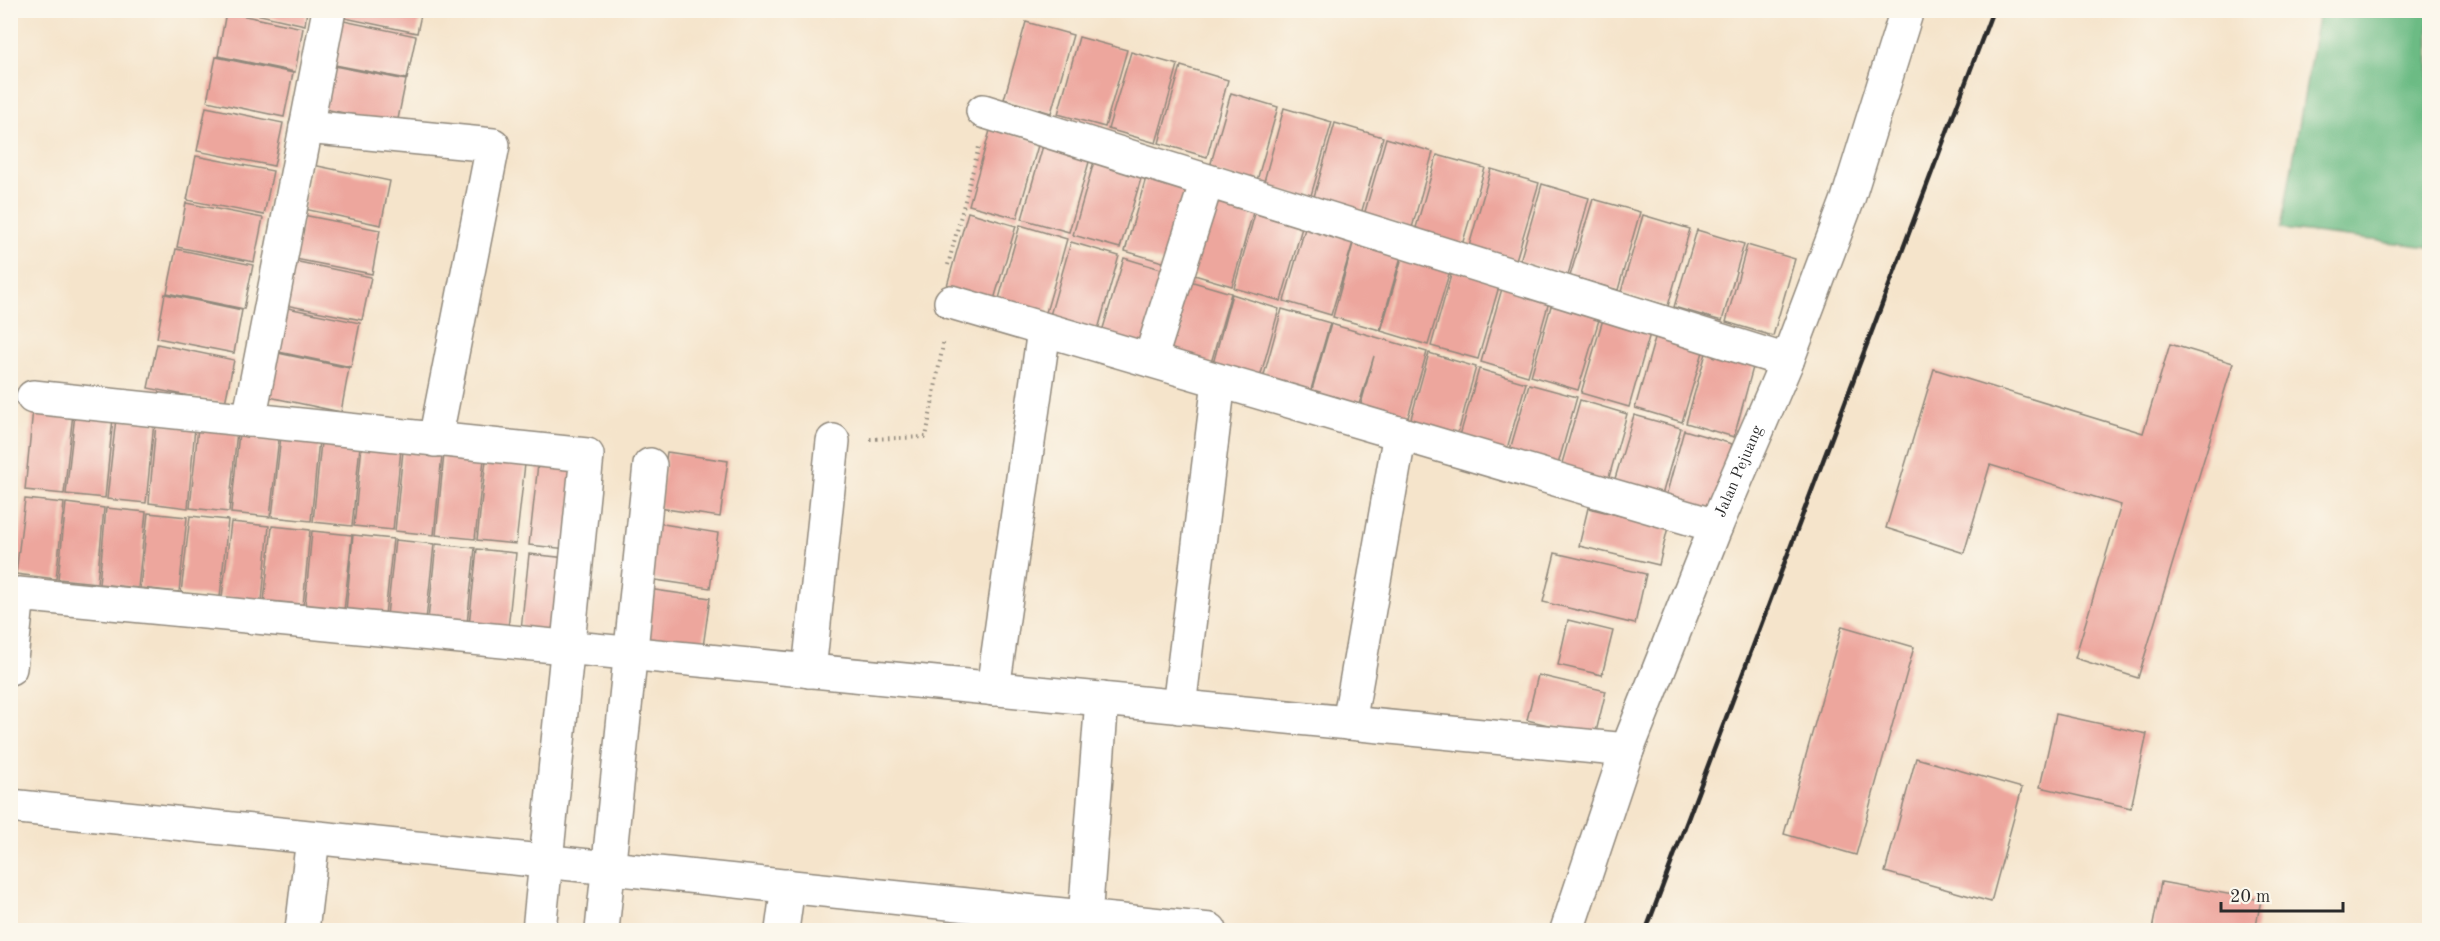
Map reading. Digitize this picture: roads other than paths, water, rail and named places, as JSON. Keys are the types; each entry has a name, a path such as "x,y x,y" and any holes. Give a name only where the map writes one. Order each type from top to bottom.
{"street":[{"path":"249,420 329,10"},
{"name":"Jalan Pejuang","path":"1568,930 1627,750 1716,526 1787,361 1848,200 1907,10"},
{"path":"983,111 1787,361"},
{"path":"306,128 493,145 435,440"},
{"path":"1150,360 1207,181"},
{"path":"951,302 1716,526"},
{"path":"993,689 1044,330"},
{"path":"1179,707 1219,381"},
{"path":"33,397 587,455 539,930"},
{"path":"1349,723 1400,434"},
{"path":"809,671 832,441"},
{"path":"603,930 650,465"},
{"path":"10,668 18,594 1627,750"},
{"path":"1085,918 1102,699"},
{"path":"10,806 1085,918 1119,926 1210,930"},
{"path":"302,930 313,838"},
{"path":"782,930 788,886"}],"railway":[{"path":"1646,930 1993,10"}]}
